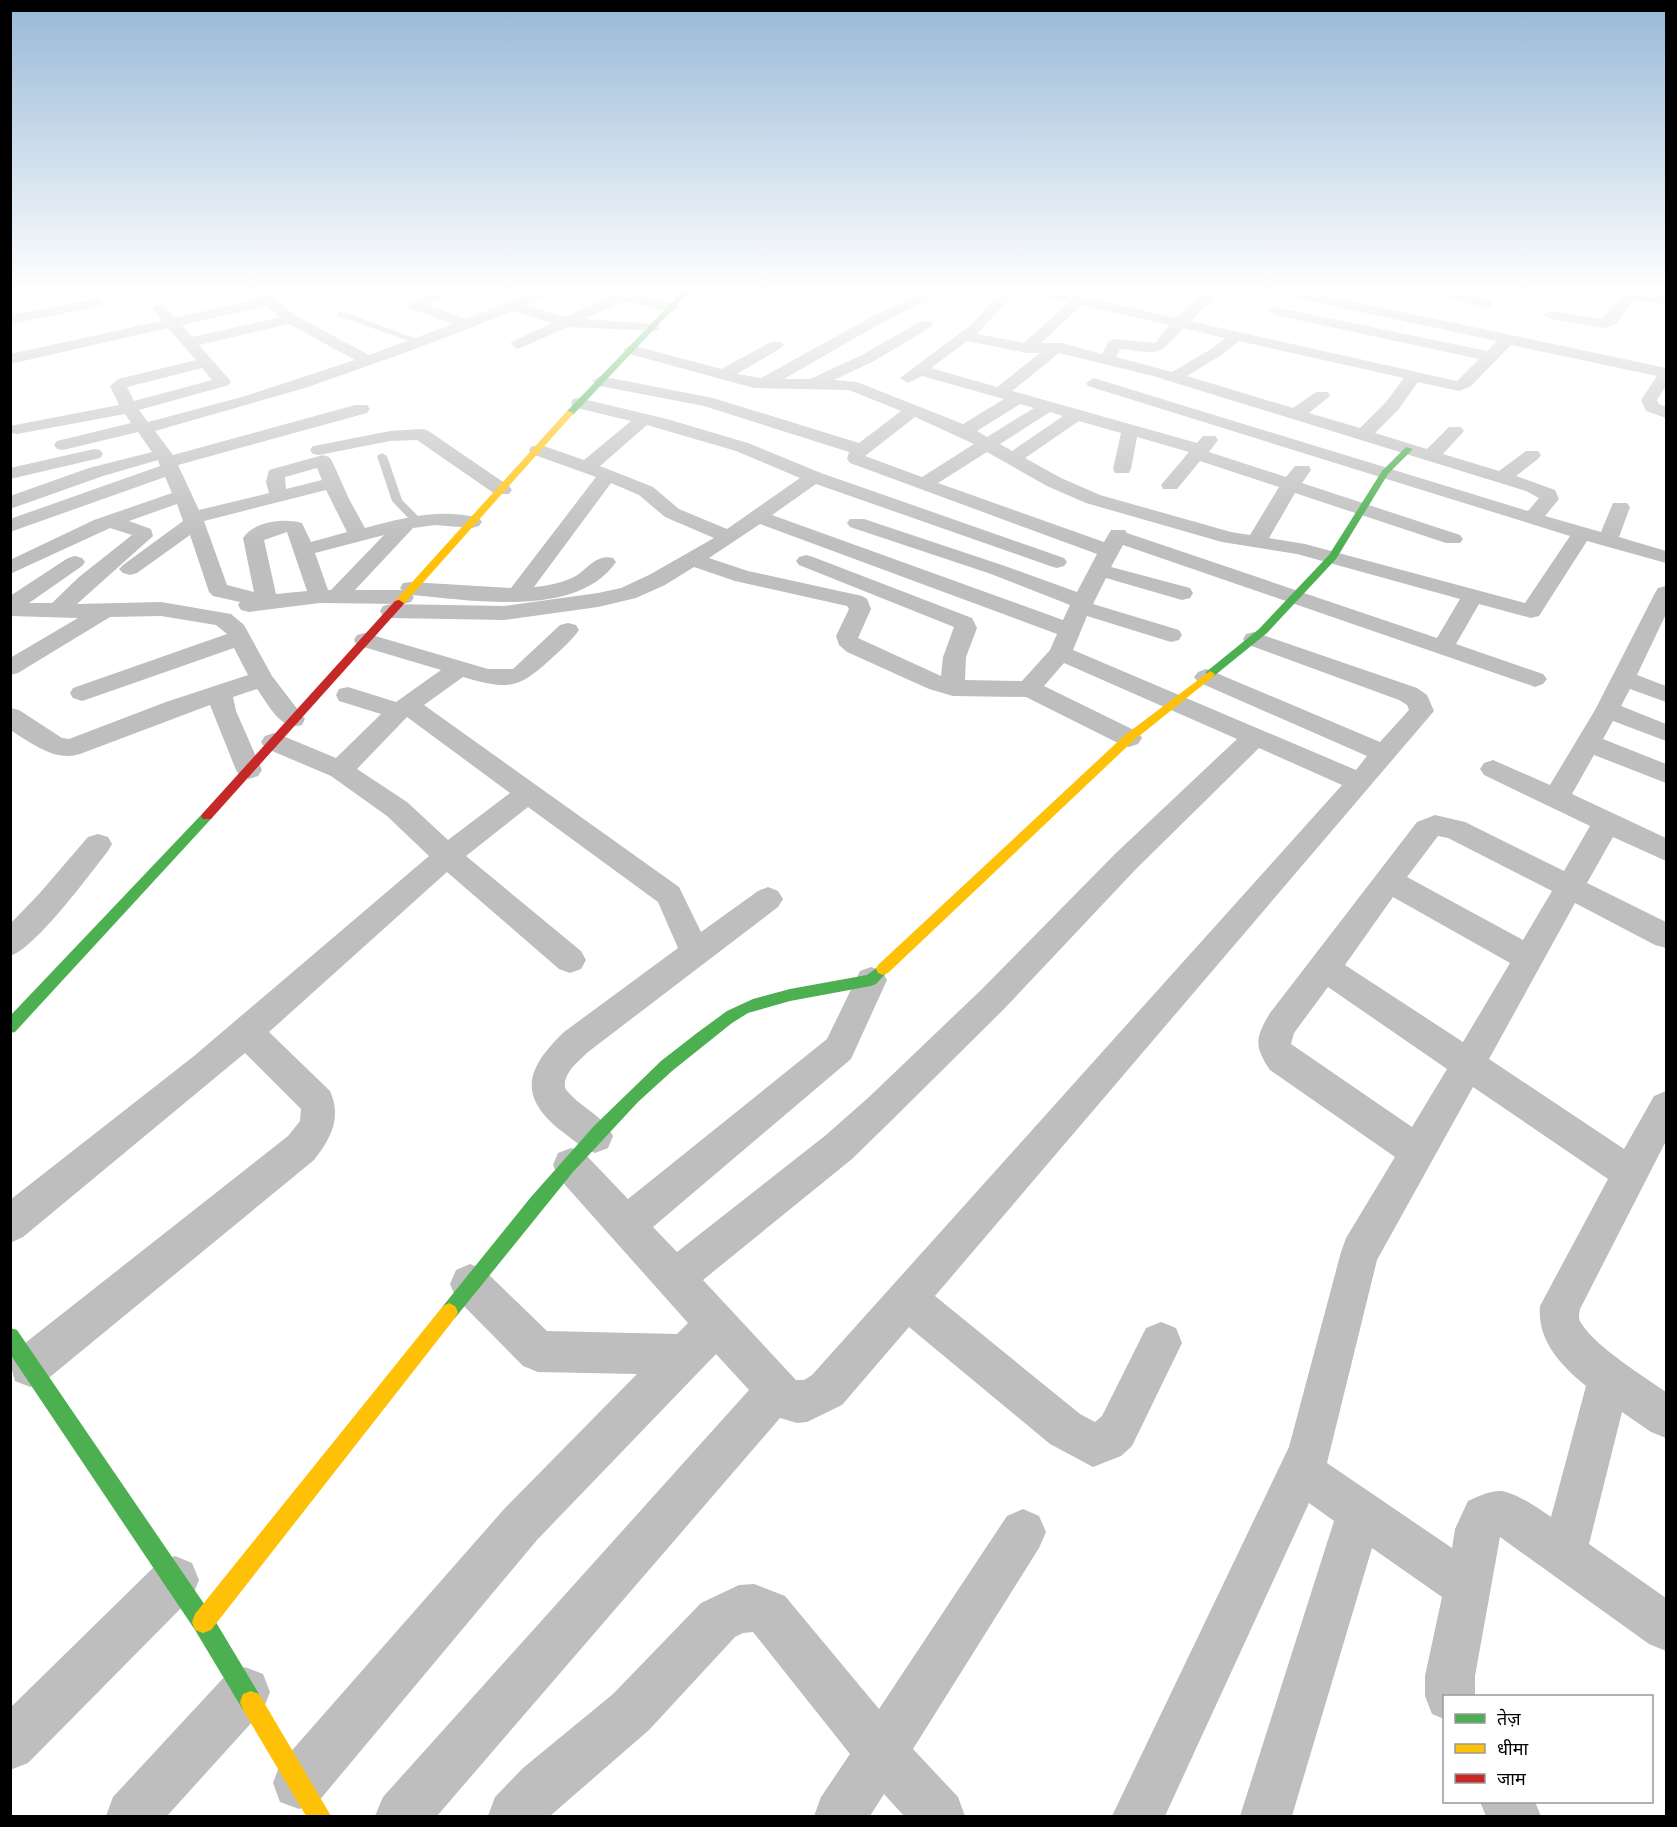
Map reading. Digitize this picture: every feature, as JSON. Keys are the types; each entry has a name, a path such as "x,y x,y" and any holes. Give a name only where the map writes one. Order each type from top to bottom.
{"street":[{"path":"154,375 118,386 129,408 156,447 183,495 192,521 203,542 217,588 220,591 267,601"},
{"path":"15,436 221,384 223,380 219,375"},
{"path":"10,526 156,447 248,402 324,375"},
{"path":"10,1027 249,770 401,599 606,375"},
{"path":"724,375 754,383 851,385 964,431 1013,458 1047,504 1079,541 1109,552 1296,596 1534,679"},
{"path":"668,425 707,402 769,375"},
{"path":"810,385 830,375"},
{"path":"881,398 913,375"},
{"path":"939,375 1020,397 1199,452 1362,508 1449,547 1473,500"},
{"path":"1001,392 1021,375"},
{"path":"1013,458 1074,413 1101,375"},
{"path":"1119,375 1225,422 1533,519 1666,557"},
{"path":"1159,375 1174,377 1502,477 1548,494 1549,499 1533,519"},
{"path":"1411,375 1452,385 1463,385 1473,375"},
{"path":"1665,375 1649,400 1652,407 1666,413"},
{"path":"1364,435 1392,406 1414,376"},
{"path":"600,381 707,402 862,450"},
{"path":"1295,415 1322,396"},
{"path":"964,431 1020,397"},
{"path":"579,403 643,418 742,447 881,502 1057,562"},
{"path":"923,484 1048,406"},
{"path":"10,474 156,447 308,424 361,409"},
{"path":"912,411 855,457 861,462 923,484 1047,504 1131,510 1229,538 1283,545 1333,557 1532,611"},
{"path":"588,467 643,418"},
{"path":"916,432 934,419"},
{"path":"1170,485 1225,422"},
{"path":"308,424 332,483 359,535"},
{"path":"1122,469 1130,430"},
{"path":"1430,456 1455,431"},
{"path":"279,496 275,482 276,474 321,456 390,436 421,434 502,490"},
{"path":"15,436 156,447"},
{"path":"10,503 96,472 156,447"},
{"path":"626,1225 831,1058 838,1049 871,980 1129,738 1254,639 1333,557 1385,473 1408,449"},
{"path":"538,450 588,467 652,495 672,513 729,537"},
{"path":"1256,542 1290,485 1317,452"},
{"path":"1502,477 1532,455"},
{"path":"518,594 608,475"},
{"path":"401,599 504,613 598,600 641,589 729,537 814,477"},
{"path":"10,668 94,611 140,560 192,521 332,483"},
{"path":"13,564 109,521 183,495"},
{"path":"831,544 881,502"},
{"path":"1003,543 1047,504"},
{"path":"1608,540 1620,507"},
{"path":"1032,689 1033,682 1066,642 1081,605 1131,510"},
{"path":"758,517 831,544 1066,642 1173,701 1360,782"},
{"path":"303,550 412,523 445,519 472,522"},
{"path":"57,610 143,536 144,533 140,531 109,521"},
{"path":"329,596 412,523"},
{"path":"857,523 1036,585 1081,605 1171,635"},
{"path":"267,601 253,538 274,529 291,526 295,528 303,550 329,596"},
{"path":"1519,633 1582,533"},
{"path":"1036,585 1079,541"},
{"path":"1109,552 1182,593"},
{"path":"692,560 743,576 854,601 859,604 860,609 847,640 855,647 938,684 953,688 1032,689 1129,738"},
{"path":"806,561 964,623 966,628 955,649 951,665 953,688"},
{"path":"10,608 75,562"},
{"path":"223,619 255,602 329,596 401,599 557,590 583,581 606,562"},
{"path":"1556,798 1607,710 1666,593"},
{"path":"1443,647 1474,594"},
{"path":"10,608 94,611 161,609 223,619 230,623 262,679 293,719"},
{"path":"365,640 459,668 498,678 513,678 521,674 568,630"},
{"path":"82,693 240,638"},
{"path":"571,1165 674,1279 701,1339 777,1390 785,1399 798,1403 810,1402 827,1390 1422,711 1418,701 1408,694 1254,639"},
{"path":"340,770 403,708 459,668"},
{"path":"1206,677 1385,754"},
{"path":"1623,678 1666,694"},
{"path":"10,716 56,746 71,748 262,679"},
{"path":"220,693 224,711 249,770"},
{"path":"348,695 403,708 528,793 669,895 696,952"},
{"path":"1607,710 1666,733"},
{"path":"674,1279 839,1147 881,1108 993,999 1126,861 1256,736"},
{"path":"274,742 340,770 397,809 447,856 570,960"},
{"path":"1587,744 1666,774"},
{"path":"1493,769 1666,850"},
{"path":"10,1224 246,1032 447,856 528,793"},
{"path":"1138,1816 1310,1452 1360,1252 1607,822"},
{"path":"1417,1151 1282,1059 1274,1048 1275,1035 1282,1023 1427,829 1435,825 1455,829 1666,936"},
{"path":"10,944 50,902 98,844"},
{"path":"1389,881 1528,958"},
{"path":"595,1136 556,1104 548,1093 547,1077 556,1060 576,1042 768,899"},
{"path":"1325,968 1631,1174"},
{"path":"203,1622 417,1348 595,1136 646,1081 698,1039 741,1010 759,1003 851,986 871,980"},
{"path":"246,1032 318,1102 320,1113 316,1130 301,1148 20,1351 203,1622 309,1800 521,1524 701,1339"},
{"path":"1662,1126 1631,1174 1560,1306 1560,1324 1571,1345 1666,1417"},
{"path":"470,1284 538,1351 701,1339"},
{"path":"907,1299 1065,1429 1093,1445 1106,1441 1117,1431 1161,1343"},
{"path":"1564,1553 1610,1376"},
{"path":"402,1816 777,1390"},
{"path":"1301,1471 1468,1587"},
{"path":"1266,1816 1360,1512"},
{"path":"1450,1695 1450,1676 1478,1529 1484,1516 1500,1514 1518,1521 1666,1627"},
{"path":"840,1816 1023,1532"},
{"path":"10,1745 175,1580"},
{"path":"514,1816 542,1787 631,1712 718,1620 739,1610 754,1608 768,1613 882,1753 939,1816"},
{"path":"132,1816 245,1692"}],"lane":[{"path":"382,456 397,501 412,523"}],"traffic: fast":[{"path":"570,413 606,375"},
{"path":"1210,674 1263,631 1333,557 1385,473 1409,449"},
{"path":"10,1027 207,816"},
{"path":"449,1312 568,1166 632,1097 666,1066 743,1009 774,998 871,980 883,969"},
{"path":"10,1337 203,1622 251,1702"}],"traffic: slow":[{"path":"399,603 570,413"},
{"path":"883,969 1129,738 1210,674"},
{"path":"203,1622 449,1312"},
{"path":"251,1702 319,1816"}],"traffic: jam":[{"path":"207,816 399,603"}]}
